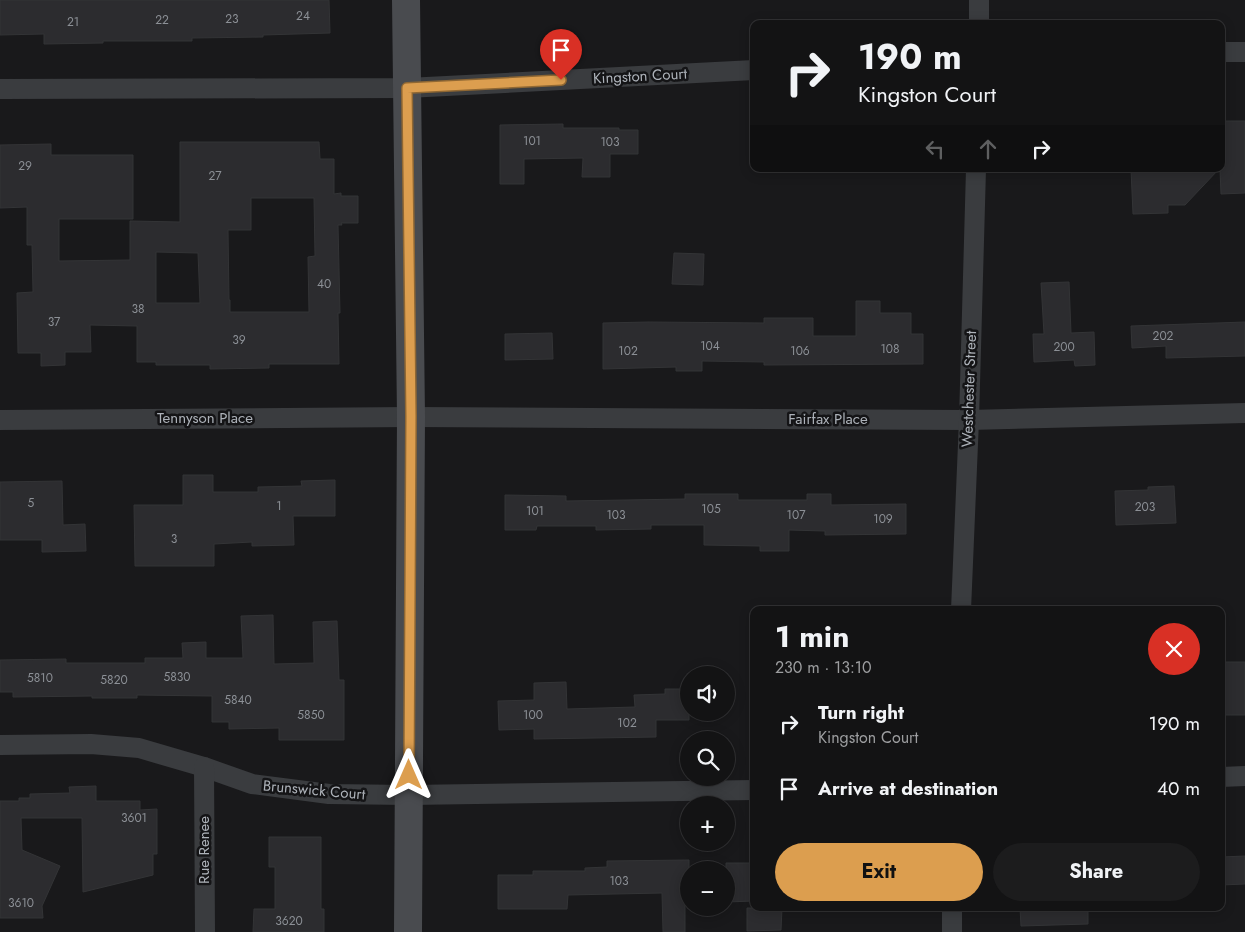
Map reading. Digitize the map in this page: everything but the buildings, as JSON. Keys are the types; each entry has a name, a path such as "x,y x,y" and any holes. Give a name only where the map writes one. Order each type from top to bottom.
{"main road":[{"path":"406,0 411,416 408,932"}],"street":[{"path":"979,0 979,20"},
{"path":"1225,52 1245,52"},
{"name":"Kingston Court","path":"407,88 750,70"},
{"path":"0,89 407,88"},
{"name":"Westchester Street","path":"961,606 976,172"},
{"name":"Fairfax Place","path":"411,416 968,420 1245,413"},
{"name":"Tennyson Place","path":"0,420 411,416"},
{"name":"Brunswick Court","path":"0,745 91,744 139,748 252,784 329,794 409,795 750,790"},
{"name":"Rue Renee","path":"204,768 205,932"},
{"path":"1225,777 1245,776"},
{"path":"952,911 952,932"}],"route":[{"path":"409,775 411,416 407,88 561,80"}]}
